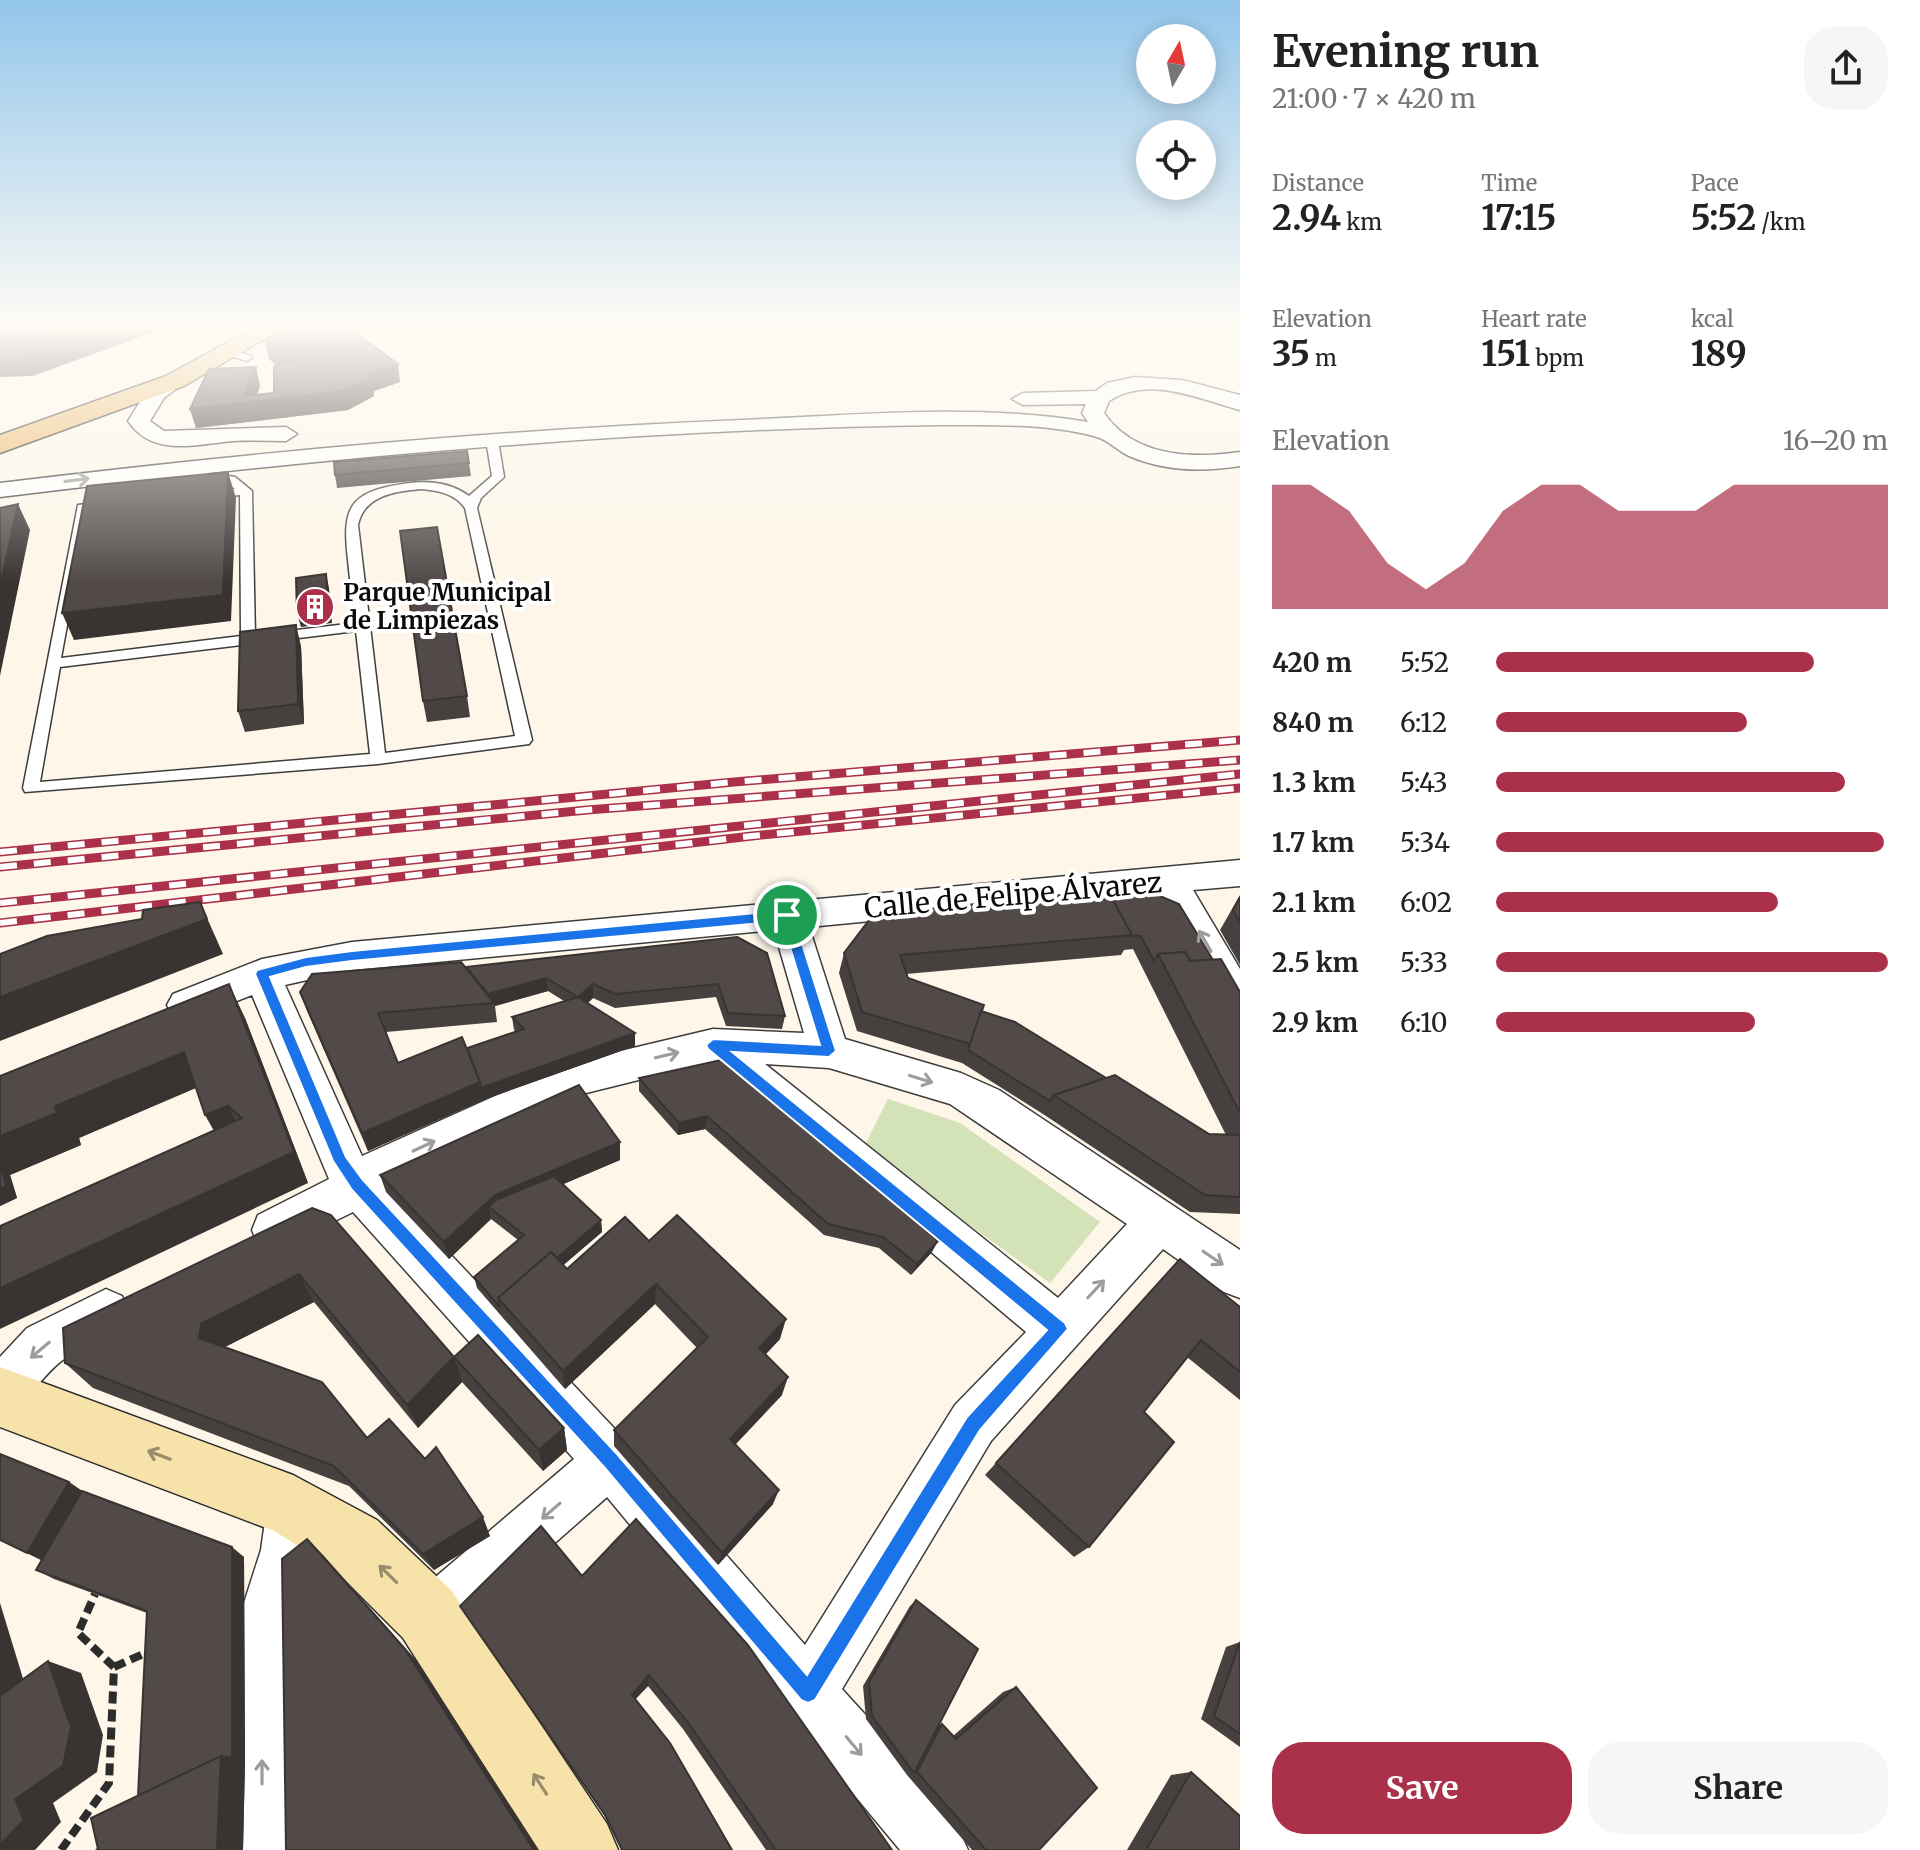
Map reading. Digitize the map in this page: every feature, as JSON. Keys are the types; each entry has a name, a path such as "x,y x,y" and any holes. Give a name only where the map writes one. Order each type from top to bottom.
{"main road":[{"path":"0,423 41,410"},
{"path":"0,445 95,410"}],"street":[{"path":"0,469 294,433 178,439 144,430 139,421 144,410"},
{"path":"1093,410 1107,432"},
{"path":"0,490 164,470 492,440 738,426 1046,422 1107,432 1145,453 1169,459 1202,463 1240,459"},
{"name":"Calle de Felipe Álvarez","path":"158,1016 262,974 306,962 1240,873"},
{"path":"1169,880 1240,1003"},
{"path":"787,915 829,1051"},
{"path":"262,974 341,1161 357,1185 610,1461 899,1799 937,1850"},
{"path":"713,1045 1059,1329"},
{"path":"230,1251 357,1185 384,1165 566,1081 713,1045 829,1051 961,1090 985,1103 1240,1276"},
{"path":"808,1692 973,1423 1159,1222"},
{"path":"144,1294 44,1345 0,1394 293,1507 354,1543 427,1614 581,1850"},
{"path":"427,1614 444,1605 610,1461"},
{"path":"262,1850 263,1631 268,1603 296,1523 293,1507"}],"lane":[{"path":"471,508 475,496 498,477 492,440"},
{"path":"164,470 231,480 246,491"},
{"path":"126,504 82,508 31,788 378,759 524,740 471,508 459,493 425,487 378,494 362,502 353,515 351,529 378,759"},
{"path":"186,497 246,491"},
{"path":"246,491 248,639"},
{"path":"53,663 363,626"}],"path":[{"path":"61,1850 109,1783 114,1667 78,1633 95,1594"},
{"path":"114,1667 161,1646"}],"green space":[{"path":"888,1099 960,1123 1100,1222 1050,1283 863,1149"}],"building":[{"path":"467,451 469,463 335,475 334,462"},
{"path":"228,472 223,595 62,613 87,486"},
{"path":"18,504 0,586 0,508"},
{"path":"437,527 467,696 423,701 400,531"},
{"path":"326,574 329,609 297,613 296,578"},
{"path":"296,625 298,704 238,711 240,632"},
{"path":"1108,890 1132,935 900,955 908,978 984,1005 970,1044 862,1012 844,953 873,915"},
{"path":"1148,891 1179,904 1213,960 1190,961 1185,952 1158,954 1154,961 1141,936 1132,936 1111,896"},
{"path":"1240,897 1240,922 1233,910"},
{"path":"200,902 207,919 0,997 0,954 47,936 142,919 143,910"},
{"path":"737,937 767,953 785,1016 728,1013 718,984 615,994 593,984 578,997 546,978 488,994 466,967"},
{"path":"1185,952 1190,961 1221,959 1240,992 1240,1113 1158,954"},
{"path":"461,962 494,1003 378,1013 398,1063 462,1037 480,1082 362,1133 300,992 312,974"},
{"path":"229,984 294,1152 0,1288 0,1226 242,1118 228,1106 205,1115 184,1052 55,1106 57,1113 0,1136 0,1076"},
{"path":"578,997 635,1033 481,1088 467,1048 524,1029 512,1017"},
{"path":"981,1011 1015,1022 1106,1078 1054,1095 1050,1101 968,1050"},
{"path":"721,1060 814,1131 938,1241 917,1264 883,1237 828,1224 707,1116 679,1123 639,1078"},
{"path":"1115,1075 1209,1134 1240,1135 1240,1197 1205,1195 1054,1095"},
{"path":"579,1085 620,1142 495,1195 444,1242 380,1175"},
{"path":"0,1164 6,1186 0,1189"},
{"path":"554,1176 601,1220 557,1258 551,1252 498,1298 500,1307 474,1277 524,1235 489,1207 496,1200"},
{"path":"312,1208 331,1215 454,1357 407,1405 299,1274 201,1324 199,1338 322,1382 367,1438 389,1419 425,1459 436,1447 483,1517 423,1554 334,1466 65,1363 63,1328"},
{"path":"677,1215 786,1319 759,1348 788,1377 730,1439 779,1490 722,1553 614,1430 708,1337 656,1284 563,1371 498,1298 551,1252 567,1269 625,1217 649,1241"},
{"path":"1180,1259 1240,1307 1240,1372 1201,1340 1144,1412 1174,1442 1089,1547 996,1463"},
{"path":"478,1335 564,1428 539,1450 454,1357"},
{"path":"0,1454 69,1482 27,1553 0,1540"},
{"path":"82,1491 232,1547 232,1758 221,1756 138,1796 147,1611 36,1570"},
{"path":"636,1519 748,1645 892,1850 776,1850 687,1721 649,1675 632,1695 670,1743 732,1850 622,1850 605,1815 460,1606 541,1526 582,1576"},
{"path":"307,1539 404,1648 534,1850 286,1850 282,1559"},
{"path":"916,1600 978,1649 914,1773 872,1716 869,1682"},
{"path":"1240,1642 1240,1734 1214,1716"},
{"path":"48,1661 71,1727 63,1766 15,1799 24,1820 0,1845 0,1696"},
{"path":"1016,1687 1097,1788 1039,1850 986,1850 917,1772 942,1724 956,1739"},
{"path":"221,1756 217,1850 96,1850 91,1818"},
{"path":"1191,1772 1240,1816 1240,1850 1146,1850"}],"railway":[{"path":"0,852 734,782 1240,740"},
{"path":"0,867 587,810 1240,760"},
{"path":"0,903 1240,774"},
{"path":"0,923 752,836 1240,788"}],"place":[{"name":"Parque Municipal de Limpiezas","path":"315,607"}],"route":[{"path":"787,915 829,1051 713,1045 1059,1329 973,1423 808,1692 610,1461 357,1185 341,1161 262,974 306,962 352,956 787,915"}]}
